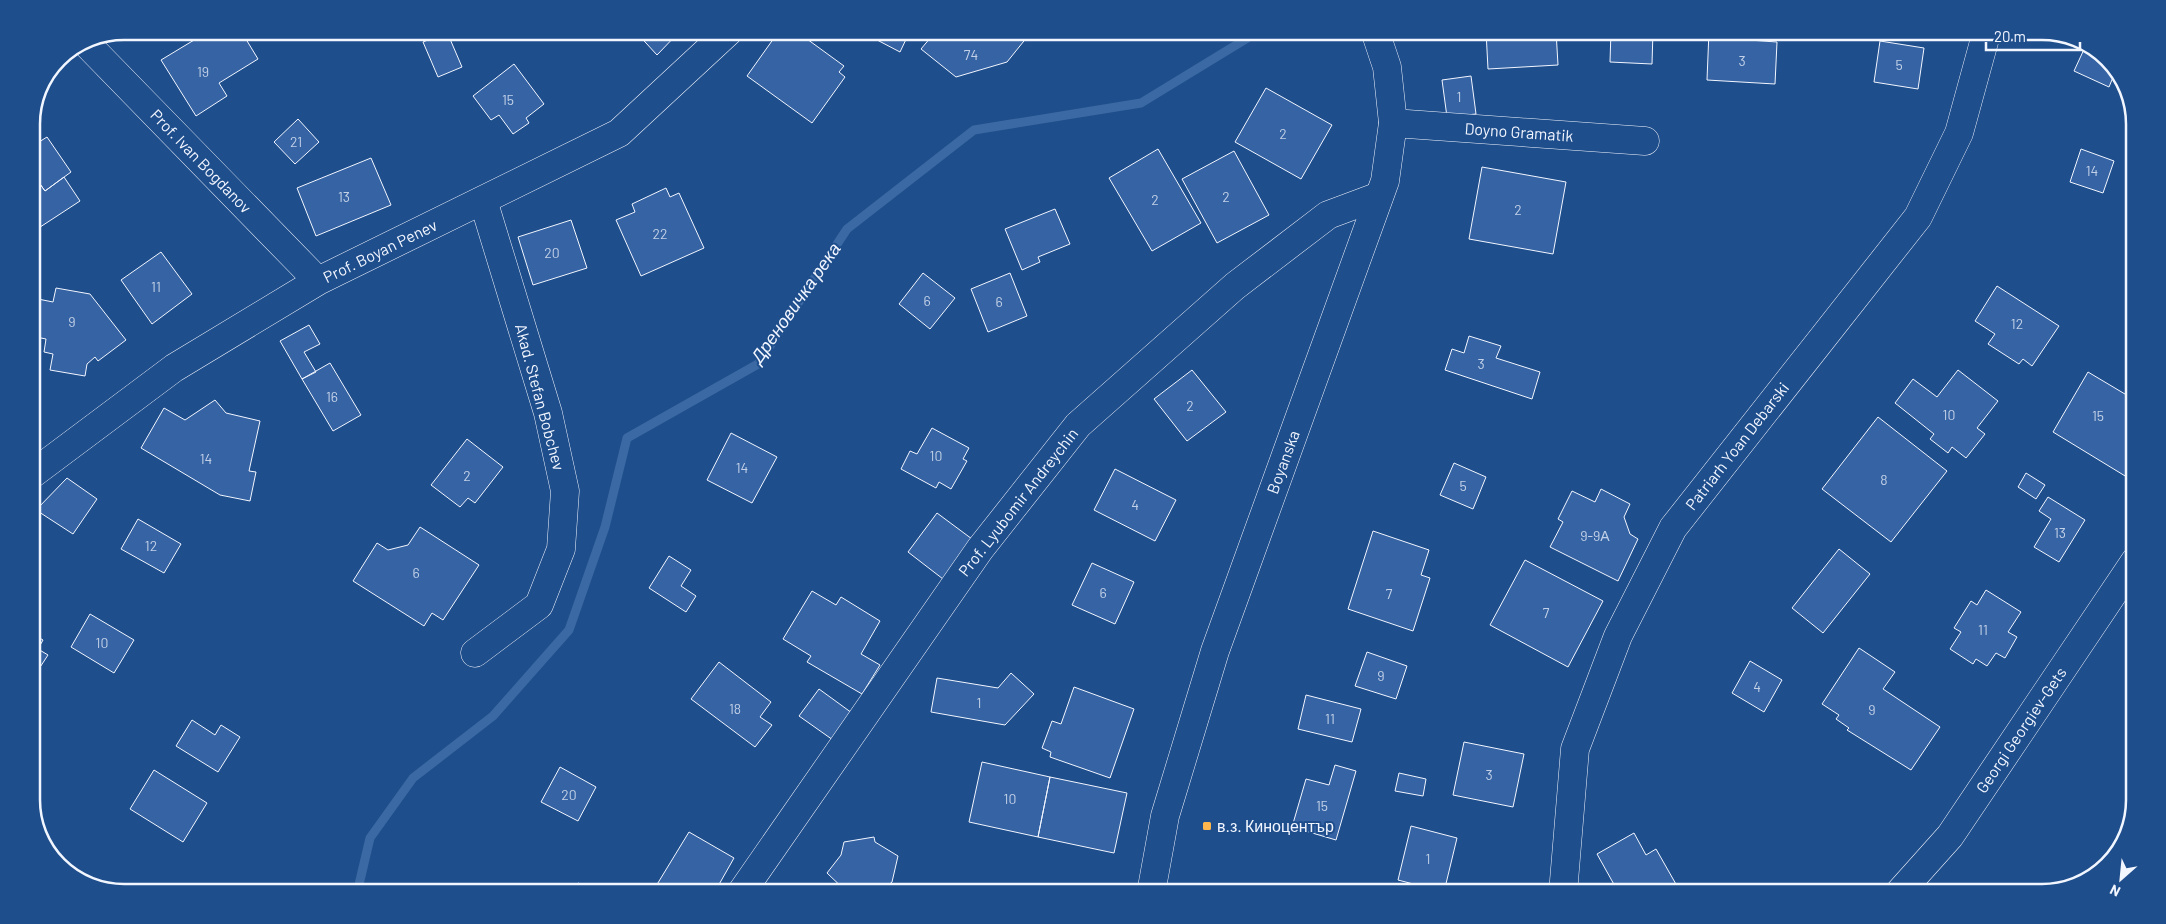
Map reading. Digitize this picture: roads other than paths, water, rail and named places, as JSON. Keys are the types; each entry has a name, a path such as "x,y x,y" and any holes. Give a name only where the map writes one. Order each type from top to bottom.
{"street":[{"name":"Prof. Boyan Penev","path":"40,469 174,368 318,281 619,133 719,40"},
{"name":"Boyanska","path":"1153,884 1165,816 1215,651 1384,181 1393,123 1387,67 1378,40"},
{"name":"Patriarh Yoan Debarski","path":"1563,884 1575,749 1622,628 1673,528 1918,217 1959,133 1985,40"},
{"name":"Prof. Ivan Bogdanov","path":"90,47 318,281"},
{"name":"Doyno Gramatik","path":"1393,123 1645,141"},
{"name":"Prof. Lyubomir Andreychin","path":"747,884 980,549 1078,425 1235,286 1328,215 1379,196"},
{"name":"Akad. Stefan Bobchev","path":"475,652 539,605 561,549 564,491 548,413 483,200"},
{"name":"Georgi Georgiev-Gets","path":"1907,884 1950,836 2126,575"}],"waterway":[{"name":"Дреновичка река","path":"359,884 370,838 413,778 493,716 569,630 605,527 627,438 758,364 847,229 974,130 1141,103 1244,40"}],"place":[{"name":"в.з. Киноцентър","path":"1207,826"}]}
